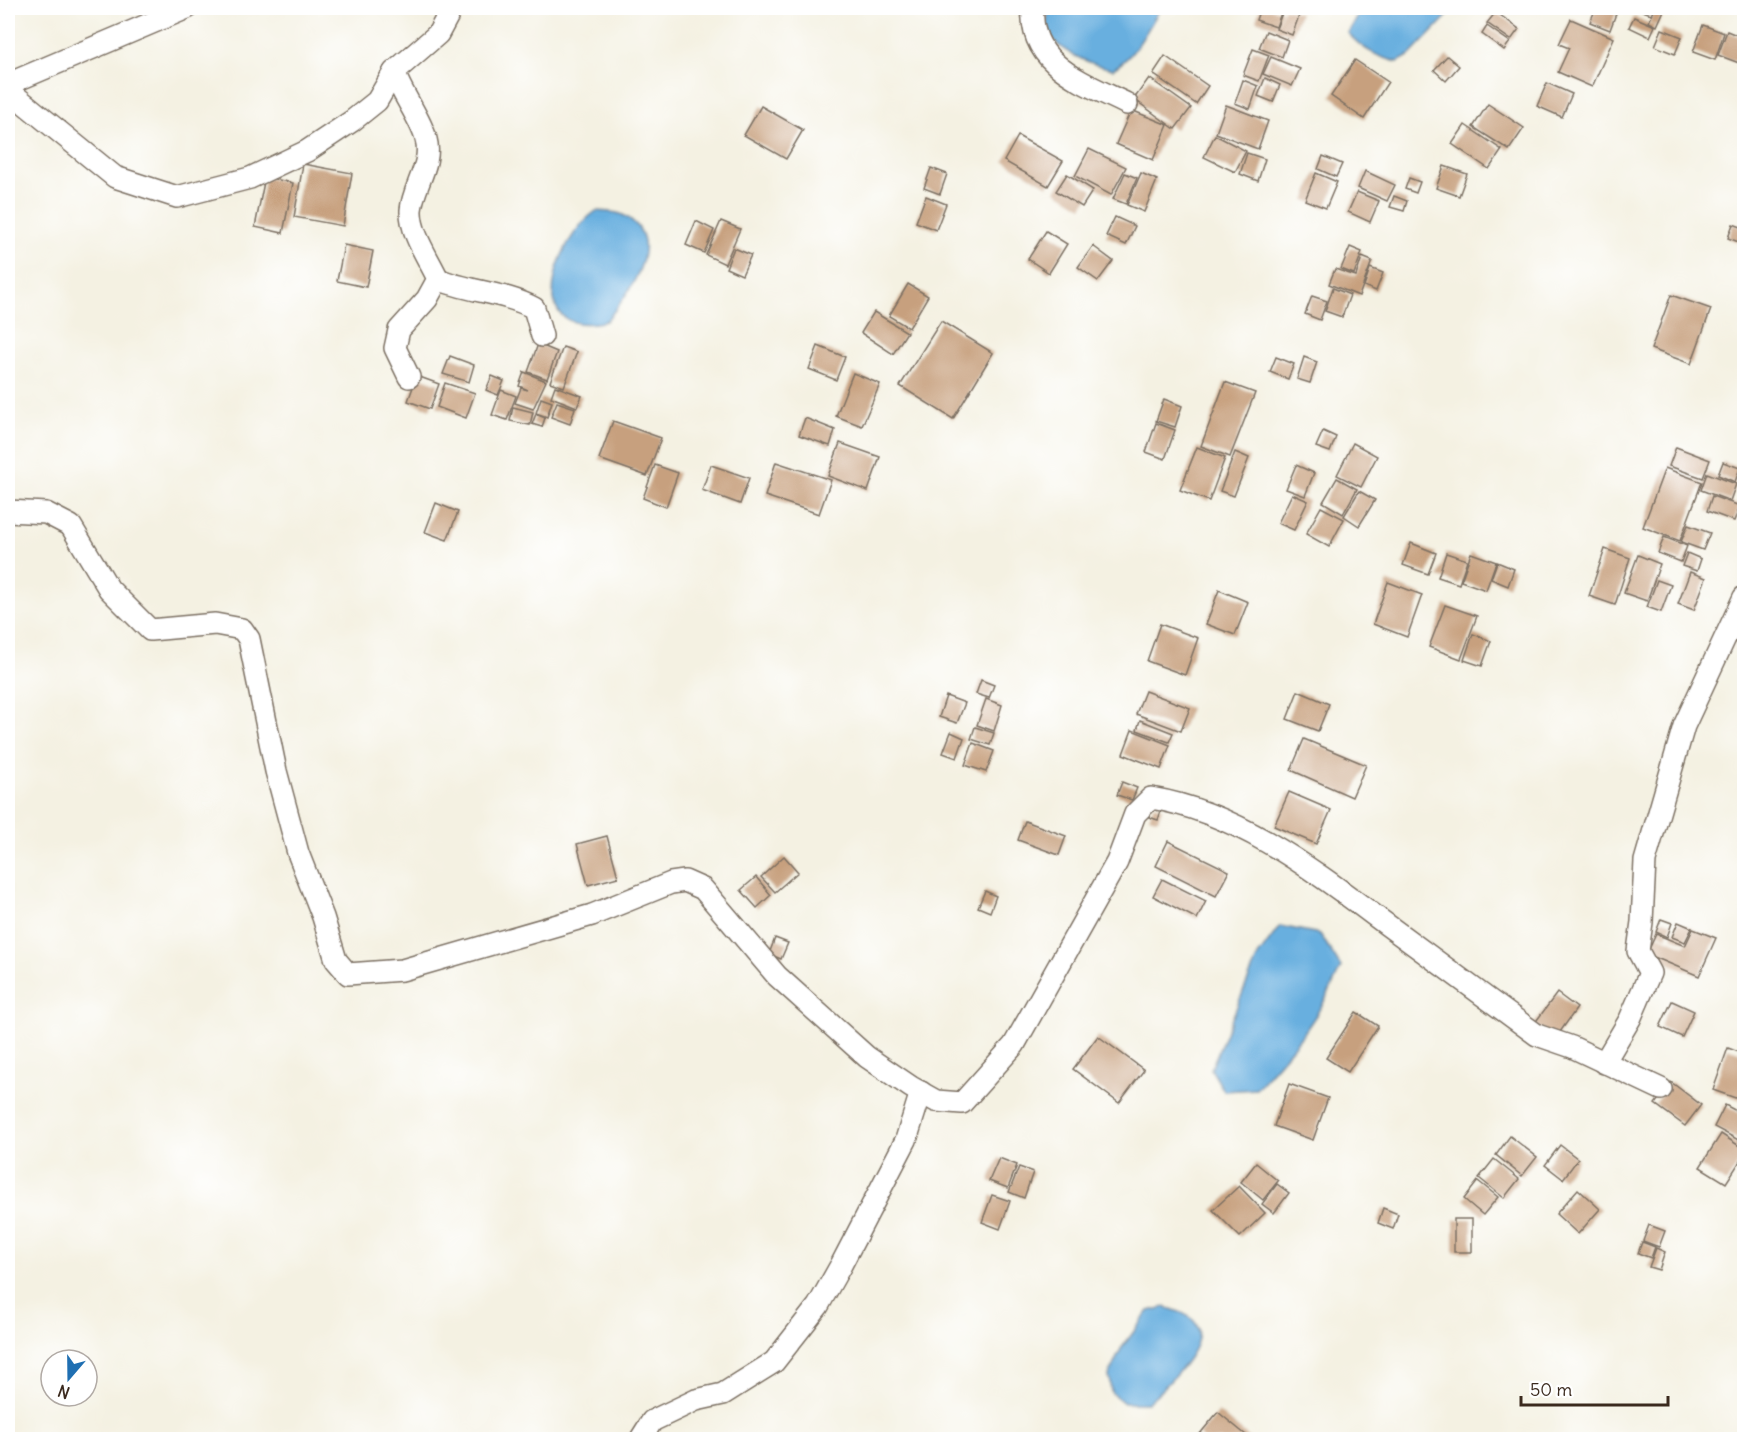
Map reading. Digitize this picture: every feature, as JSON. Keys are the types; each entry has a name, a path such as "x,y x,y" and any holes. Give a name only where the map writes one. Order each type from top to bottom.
{"street":[{"path":"8,84 187,8"},
{"path":"8,90 115,177 177,197 250,178 307,151 378,101 394,72 438,34 452,8"},
{"path":"1033,8 1038,44 1054,66 1127,104"},
{"path":"394,72 400,90 426,138 427,159 411,211 419,240 438,279 454,286 520,300 534,308 542,336"},
{"path":"410,377 395,348 399,330 427,299 438,279"},
{"path":"8,511 46,513 71,526 109,589 150,630 215,624 242,629 249,639 276,771 298,853 323,917 336,960 348,974 402,970 592,915 671,883 685,881 704,889 777,976 867,1057 936,1101 962,1103 982,1084 1014,1045 1117,862 1135,814 1152,798 1183,803 1220,817 1312,869 1537,1035 1661,1089"},
{"path":"1604,1063 1630,1019 1650,973 1638,951 1645,861 1684,726 1744,597"},
{"path":"640,1440 652,1421 696,1400 723,1394 774,1362 818,1306 841,1265 906,1140 921,1092"}],"water":[{"path":"1052,8 1161,8 1129,57 1113,69 1077,57 1054,41 1048,31 1046,20"},
{"path":"1363,8 1455,8 1409,56 1398,62 1370,52 1348,33"},
{"path":"596,211 623,215 637,225 643,238 644,252 640,267 625,297 606,321 579,323 563,316 555,302 554,284 559,263 568,243 581,225"},
{"path":"1280,926 1320,934 1341,967 1314,1018 1256,1089 1224,1091 1211,1069 1258,956"},
{"path":"1165,1307 1184,1314 1194,1321 1198,1330 1197,1341 1192,1353 1174,1377 1147,1403 1124,1403 1111,1392 1109,1375 1121,1349 1149,1311"}],"building":[{"path":"1260,8 1282,10 1276,27 1256,20"},
{"path":"1284,8 1300,13 1292,35 1276,29"},
{"path":"1596,8 1618,8 1610,30 1590,22"},
{"path":"1635,8 1654,8 1651,14"},
{"path":"1655,8 1665,8 1657,26 1649,22"},
{"path":"1496,12 1519,29 1511,40 1487,23"},
{"path":"1634,17 1655,26 1650,37 1629,27"},
{"path":"1571,19 1614,38 1592,87 1558,72 1569,48 1559,44"},
{"path":"1703,25 1724,33 1715,60 1693,52"},
{"path":"1487,26 1510,42 1504,50 1482,34"},
{"path":"1662,29 1682,37 1675,54 1655,46"},
{"path":"1266,31 1288,40 1282,57 1259,48"},
{"path":"1727,31 1744,38 1744,49 1739,63 1718,55"},
{"path":"1253,49 1269,55 1259,81 1243,75"},
{"path":"1165,56 1208,86 1196,104 1153,74"},
{"path":"1447,56 1459,66 1446,81 1434,70"},
{"path":"1271,57 1300,69 1292,86 1263,74"},
{"path":"1355,60 1388,82 1364,119 1331,96"},
{"path":"1149,78 1191,108 1175,129 1134,99"},
{"path":"1265,78 1280,85 1273,102 1258,96"},
{"path":"1243,80 1258,86 1250,109 1235,103"},
{"path":"1547,83 1572,94 1562,117 1537,106"},
{"path":"1488,104 1524,128 1509,150 1473,127"},
{"path":"1226,105 1268,121 1258,149 1216,133"},
{"path":"761,106 803,130 786,159 744,135"},
{"path":"1131,110 1168,125 1153,160 1116,144"},
{"path":"1465,125 1502,150 1489,169 1452,144"},
{"path":"1215,135 1246,151 1235,172 1204,157"},
{"path":"1018,136 1063,161 1048,186 1004,161"},
{"path":"1089,149 1126,167 1111,195 1075,176"},
{"path":"1247,153 1265,159 1258,181 1240,174"},
{"path":"1323,156 1342,164 1336,177 1318,169"},
{"path":"303,164 352,173 343,226 294,217"},
{"path":"1444,166 1467,174 1459,196 1436,188"},
{"path":"931,168 947,174 940,194 924,188"},
{"path":"1365,171 1395,185 1387,201 1358,188"},
{"path":"1125,173 1137,178 1126,204 1113,199"},
{"path":"1141,173 1157,180 1144,212 1127,205"},
{"path":"1316,173 1337,182 1326,208 1305,200"},
{"path":"1067,174 1093,190 1082,207 1056,191"},
{"path":"265,177 293,183 283,233 255,227"},
{"path":"1409,178 1420,182 1416,193 1405,189"},
{"path":"1357,192 1379,201 1370,222 1348,212"},
{"path":"926,196 946,204 936,230 916,222"},
{"path":"1394,196 1407,201 1404,211 1390,207"},
{"path":"1115,217 1135,226 1126,245 1106,236"},
{"path":"696,221 714,230 704,253 686,245"},
{"path":"721,221 740,229 725,264 706,255"},
{"path":"1733,224 1744,228 1744,244 1728,238"},
{"path":"1046,231 1067,244 1049,273 1028,259"},
{"path":"344,245 373,251 366,287 337,281"},
{"path":"1093,246 1113,261 1098,281 1078,267"},
{"path":"1350,247 1362,252 1354,274 1341,269"},
{"path":"734,248 751,255 742,275 726,268"},
{"path":"1362,257 1372,261 1359,296 1329,284 1335,269 1356,276"},
{"path":"1370,268 1383,273 1376,291 1364,286"},
{"path":"908,284 928,296 909,328 889,316"},
{"path":"1333,288 1350,295 1342,317 1325,311"},
{"path":"1671,295 1711,309 1691,364 1651,349"},
{"path":"1312,296 1327,301 1320,320 1305,314"},
{"path":"874,312 907,332 893,354 861,333"},
{"path":"941,321 993,353 953,419 900,386"},
{"path":"538,344 557,352 547,379 528,372"},
{"path":"818,346 845,357 836,380 809,369"},
{"path":"563,347 577,352 564,387 550,382"},
{"path":"450,356 474,365 469,382 443,374"},
{"path":"1276,357 1294,364 1288,379 1270,372"},
{"path":"1304,357 1317,362 1310,383 1297,379"},
{"path":"524,372 546,381 533,409 515,403 521,388 528,390 519,386"},
{"path":"853,373 880,384 862,426 836,416"},
{"path":"417,376 439,384 430,409 408,401"},
{"path":"492,376 504,381 498,395 486,390"},
{"path":"1225,382 1255,393 1230,457 1201,446"},
{"path":"445,383 475,393 466,418 437,407"},
{"path":"555,386 582,396 577,407 551,397"},
{"path":"501,390 516,396 507,420 492,415"},
{"path":"541,398 552,402 547,417 536,413"},
{"path":"1164,399 1182,406 1175,427 1156,421"},
{"path":"557,402 575,408 570,424 551,417"},
{"path":"513,407 533,412 530,425 510,421"},
{"path":"536,414 545,418 542,427 532,424"},
{"path":"805,418 835,430 830,446 799,435"},
{"path":"613,421 661,438 647,476 599,459"},
{"path":"1156,423 1175,430 1165,459 1146,452"},
{"path":"1323,431 1336,437 1330,452 1316,447"},
{"path":"840,443 880,457 868,491 828,476"},
{"path":"1353,443 1377,456 1361,487 1337,475"},
{"path":"1197,447 1225,458 1209,501 1180,490"},
{"path":"1676,447 1710,460 1703,478 1669,466"},
{"path":"1235,452 1249,458 1234,496 1220,491"},
{"path":"776,462 831,480 819,514 765,496"},
{"path":"1723,462 1740,468 1735,482 1718,475"},
{"path":"655,465 678,473 666,507 643,498"},
{"path":"711,465 749,478 740,504 702,490"},
{"path":"1296,465 1314,473 1305,496 1286,489"},
{"path":"1665,468 1702,482 1680,541 1643,527"},
{"path":"1707,473 1736,484 1730,501 1701,490"},
{"path":"1337,478 1357,489 1343,514 1323,502"},
{"path":"1359,491 1375,500 1359,526 1344,516"},
{"path":"1292,494 1308,501 1294,530 1278,523"},
{"path":"1712,496 1740,506 1734,521 1707,511"},
{"path":"436,503 458,512 447,540 425,532"},
{"path":"1321,507 1344,519 1329,547 1306,534"},
{"path":"1688,525 1710,533 1703,550 1681,542"},
{"path":"1664,537 1687,546 1681,562 1658,553"},
{"path":"1411,543 1436,553 1428,574 1403,565"},
{"path":"1605,549 1630,558 1615,605 1589,596"},
{"path":"1446,553 1467,560 1459,584 1438,577"},
{"path":"1471,553 1496,562 1486,590 1461,581"},
{"path":"1687,553 1701,559 1697,571 1682,566"},
{"path":"1638,555 1660,564 1647,601 1624,593"},
{"path":"1497,562 1514,569 1508,586 1491,579"},
{"path":"1690,572 1706,578 1694,610 1678,604"},
{"path":"1657,580 1671,585 1661,612 1647,607"},
{"path":"1388,582 1422,595 1407,637 1373,624"},
{"path":"1219,590 1248,602 1235,635 1206,624"},
{"path":"1445,605 1477,616 1461,659 1429,647"},
{"path":"1160,624 1198,638 1185,675 1147,661"},
{"path":"1473,634 1491,641 1482,666 1464,660"},
{"path":"981,680 994,685 989,698 976,694"},
{"path":"1145,691 1190,708 1181,731 1136,714"},
{"path":"1298,691 1329,704 1318,731 1287,719"},
{"path":"946,696 965,703 957,723 939,717"},
{"path":"986,699 1002,705 994,731 977,725"},
{"path":"1140,720 1173,733 1169,742 1137,730"},
{"path":"975,727 994,733 990,745 971,739"},
{"path":"1132,730 1170,745 1161,769 1123,754"},
{"path":"951,732 964,738 957,758 943,753"},
{"path":"1304,739 1366,765 1352,797 1291,770"},
{"path":"973,743 994,751 986,772 965,765"},
{"path":"1122,782 1137,788 1132,800 1117,795"},
{"path":"1289,792 1331,810 1316,844 1274,826"},
{"path":"1154,805 1162,808 1158,820 1149,817"},
{"path":"1025,821 1066,836 1059,855 1018,840"},
{"path":"607,836 618,877 588,885 577,844"},
{"path":"1168,841 1229,871 1216,896 1156,866"},
{"path":"784,856 798,872 775,892 761,877"},
{"path":"756,877 771,895 757,908 741,890"},
{"path":"1162,879 1206,901 1197,919 1153,896"},
{"path":"985,891 996,896 990,912 978,907"},
{"path":"1661,919 1672,923 1667,937 1656,932"},
{"path":"1678,922 1692,928 1685,942 1672,937"},
{"path":"1693,929 1716,938 1699,976 1647,954 1656,934 1685,946"},
{"path":"775,938 788,943 781,959 769,954"},
{"path":"1557,993 1577,1008 1555,1039 1534,1024"},
{"path":"1672,1001 1694,1011 1682,1037 1660,1027"},
{"path":"1356,1012 1378,1026 1348,1072 1326,1058"},
{"path":"1098,1036 1144,1070 1119,1103 1073,1069"},
{"path":"1728,1048 1744,1054 1744,1090 1741,1100 1713,1090"},
{"path":"1671,1082 1701,1105 1685,1126 1655,1104"},
{"path":"1289,1084 1328,1098 1313,1140 1274,1126"},
{"path":"1725,1105 1744,1115 1744,1143 1714,1127"},
{"path":"1721,1134 1744,1149 1744,1155 1726,1183 1700,1167"},
{"path":"1510,1136 1537,1157 1522,1176 1496,1155"},
{"path":"1560,1145 1578,1159 1563,1179 1545,1165"},
{"path":"999,1158 1017,1165 1008,1188 989,1181"},
{"path":"1494,1159 1519,1179 1504,1198 1479,1178"},
{"path":"1256,1163 1278,1181 1263,1200 1241,1182"},
{"path":"1019,1167 1033,1172 1024,1198 1009,1192"},
{"path":"1478,1181 1498,1197 1483,1215 1464,1199"},
{"path":"1277,1184 1289,1193 1274,1213 1262,1204"},
{"path":"1239,1186 1265,1213 1240,1237 1213,1210"},
{"path":"1578,1189 1600,1209 1578,1234 1556,1214"},
{"path":"992,1195 1010,1201 1000,1229 982,1222"},
{"path":"1383,1208 1398,1214 1393,1229 1378,1223"},
{"path":"1454,1219 1472,1219 1472,1252 1454,1252"},
{"path":"1649,1225 1665,1231 1659,1247 1643,1241"},
{"path":"1642,1242 1655,1247 1651,1258 1638,1253"},
{"path":"1656,1248 1665,1252 1659,1270 1649,1267"},
{"path":"1218,1412 1252,1440 1205,1440 1199,1435"}]}
